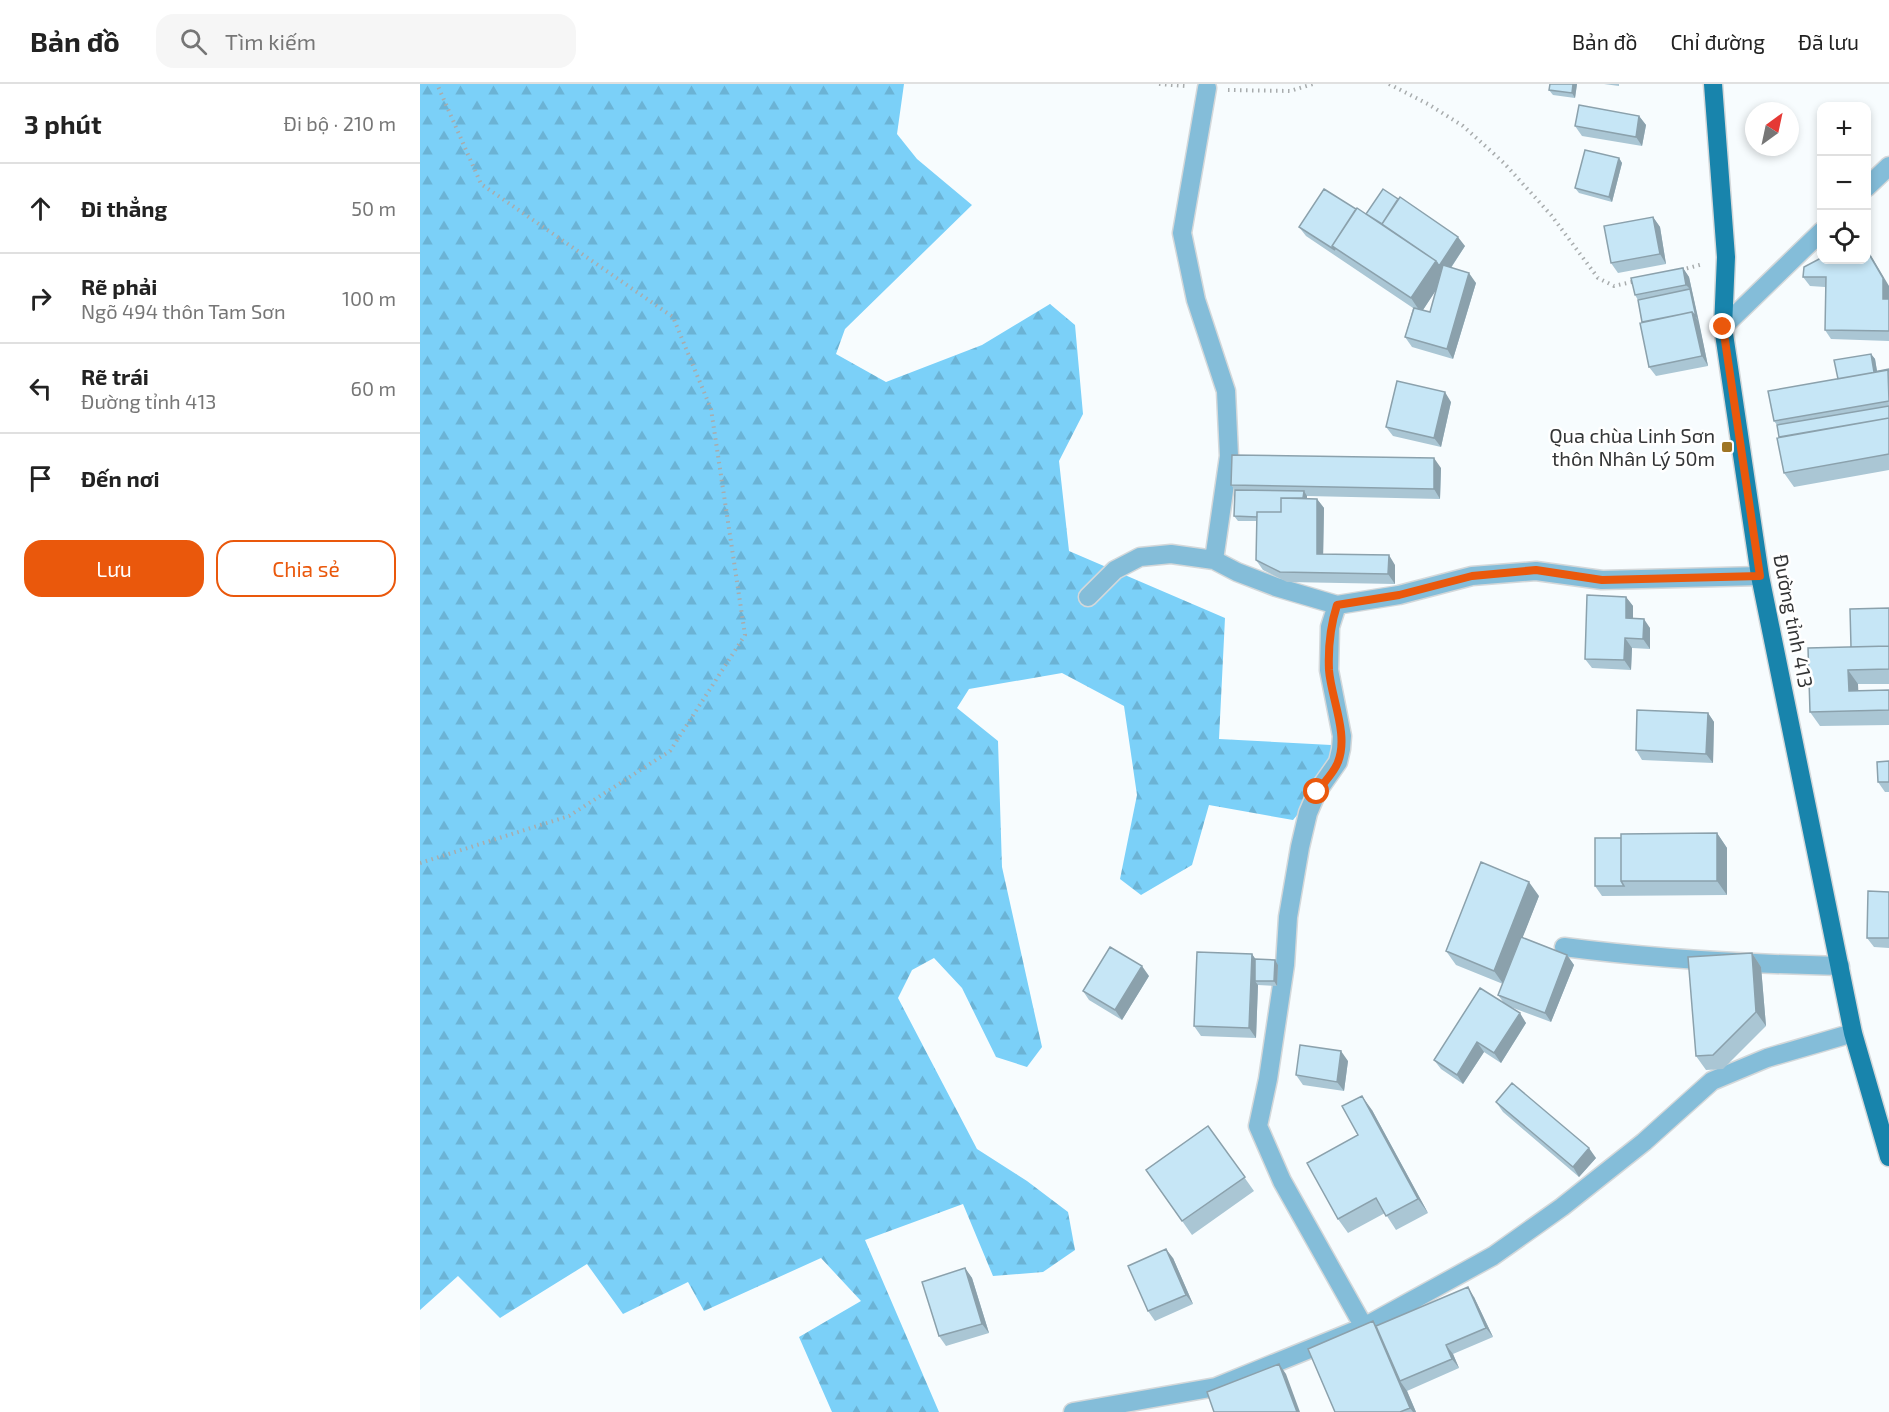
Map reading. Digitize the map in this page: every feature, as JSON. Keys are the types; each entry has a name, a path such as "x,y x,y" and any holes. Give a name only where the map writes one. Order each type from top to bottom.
{"main road":[{"name":"Đường tỉnh 413","path":"1713,84 1725,257 1723,327 1760,576 1853,1033 1889,1157"}],"street":[{"path":"1208,88 1182,233 1196,300 1226,391 1229,456 1214,560"},
{"path":"1871,183 1889,166"},
{"path":"1723,327 1817,235"},
{"path":"1088,597 1115,570 1140,557 1171,554 1214,560 1266,583 1317,601 1337,605 1399,595 1472,576 1536,570 1602,580 1760,576"},
{"path":"1337,605 1330,627 1329,670 1342,736 1341,749 1338,762 1317,792 1308,813 1300,847 1288,917 1285,965 1268,1079 1258,1126 1282,1181 1364,1327"},
{"path":"1564,947 1635,955 1769,964 1840,966"},
{"path":"1073,1412 1216,1387 1364,1327 1493,1256 1562,1207 1644,1142 1712,1082 1767,1058 1853,1033"}],"path":[{"path":"420,863 569,816 670,751 745,635 711,409 673,317 481,184 437,84"},
{"path":"1159,84 1290,91 1313,84"},
{"path":"1389,84 1428,104 1462,126 1504,163 1551,214 1598,278 1614,286 1646,279"},
{"path":"1677,272 1725,257"}],"green space":[{"path":"420,84 904,84 897,134 917,159 972,205 845,329 836,354 886,382 982,345 1050,304 1075,325 1083,414 1059,461 1069,551 1225,618 1219,739 1331,745 1335,770 1293,820 1209,805 1192,865 1141,895 1120,879 1137,795 1124,706 1062,673 969,689 957,708 998,741 1002,867 1042,1047 1027,1067 996,1057 962,988 934,958 912,970 898,998 977,1149 1027,1181 1068,1212 1075,1250 1043,1272 993,1276 963,1204 865,1240 939,1412 832,1412 799,1337 861,1301 821,1258 704,1311 688,1282 623,1314 587,1264 500,1318 458,1276 420,1310"}],"building":[{"path":"1550,84 1573,84 1572,93 1549,90"},
{"path":"1579,105 1639,116 1636,137 1575,126"},
{"path":"1585,150 1619,158 1609,197 1575,188"},
{"path":"1324,189 1356,209 1332,246 1335,250 1299,227"},
{"path":"1383,189 1398,199 1382,224 1366,214"},
{"path":"1400,197 1458,237 1439,266 1436,261 1382,224"},
{"path":"1357,208 1436,261 1411,298 1332,246"},
{"path":"1653,217 1660,254 1611,263 1604,226"},
{"path":"1871,258 1883,278 1883,299 1889,299 1889,331 1825,330 1826,277 1803,277 1804,267 1817,260 1817,264 1871,264"},
{"path":"1443,265 1469,273 1447,349 1405,337 1414,308 1430,312"},
{"path":"1683,268 1686,285 1635,295 1631,278"},
{"path":"1690,289 1696,317 1692,312 1642,322 1638,300"},
{"path":"1692,312 1702,356 1649,367 1640,323"},
{"path":"1871,354 1874,372 1889,369 1889,371 1838,379 1834,360"},
{"path":"1888,370 1889,401 1774,421 1768,391"},
{"path":"1397,381 1445,392 1434,438 1386,427"},
{"path":"1889,406 1889,418 1779,437 1777,425"},
{"path":"1889,418 1889,454 1784,473 1777,438"},
{"path":"1232,455 1434,458 1434,489 1231,485"},
{"path":"1235,490 1304,491 1303,498 1281,498 1281,512 1257,512 1257,517 1234,516"},
{"path":"1281,498 1317,499 1317,554 1389,555 1388,574 1280,572 1256,560 1257,512 1281,512"},
{"path":"1587,595 1626,597 1626,618 1644,619 1643,639 1625,638 1624,660 1585,659"},
{"path":"1889,608 1889,646 1851,647 1850,609"},
{"path":"1889,646 1889,669 1848,670 1849,691 1889,690 1889,710 1810,712 1808,648"},
{"path":"1637,710 1708,713 1706,754 1636,750"},
{"path":"1889,761 1889,782 1878,782 1877,762"},
{"path":"1717,833 1717,881 1621,881 1621,834"},
{"path":"1595,838 1621,838 1621,881 1624,886 1595,886"},
{"path":"1481,862 1529,882 1494,971 1446,951"},
{"path":"1868,891 1889,892 1889,938 1867,938"},
{"path":"1521,937 1567,955 1545,1013 1498,995"},
{"path":"1110,947 1142,966 1115,1010 1083,991"},
{"path":"1197,952 1252,954 1249,1028 1194,1026"},
{"path":"1752,953 1756,1012 1713,1055 1696,1056 1688,957"},
{"path":"1255,959 1275,960 1274,981 1255,981"},
{"path":"1480,988 1520,1013 1494,1053 1477,1042 1457,1075 1434,1060"},
{"path":"1300,1045 1341,1051 1337,1082 1296,1075"},
{"path":"1512,1083 1589,1148 1573,1167 1496,1102"},
{"path":"1362,1096 1418,1199 1386,1216 1376,1198 1338,1219 1307,1163 1358,1135 1342,1106"},
{"path":"1208,1126 1245,1177 1182,1221 1146,1170"},
{"path":"1166,1249 1186,1295 1148,1311 1128,1266"},
{"path":"965,1268 982,1324 939,1336 922,1282"},
{"path":"1468,1287 1486,1328 1446,1345 1452,1359 1400,1381 1376,1326"},
{"path":"1373,1321 1410,1408 1400,1412 1335,1412 1308,1349"},
{"path":"1279,1364 1297,1412 1214,1412 1207,1392"}],"place":[{"name":"Qua chùa Linh Sơn thôn Nhân Lý 50m","path":"1727,447"}],"route":[{"path":"1317,792 1338,762 1341,749 1342,736 1329,670 1330,627 1337,605 1399,595 1472,576 1536,570 1602,580 1760,576 1723,327"}]}
